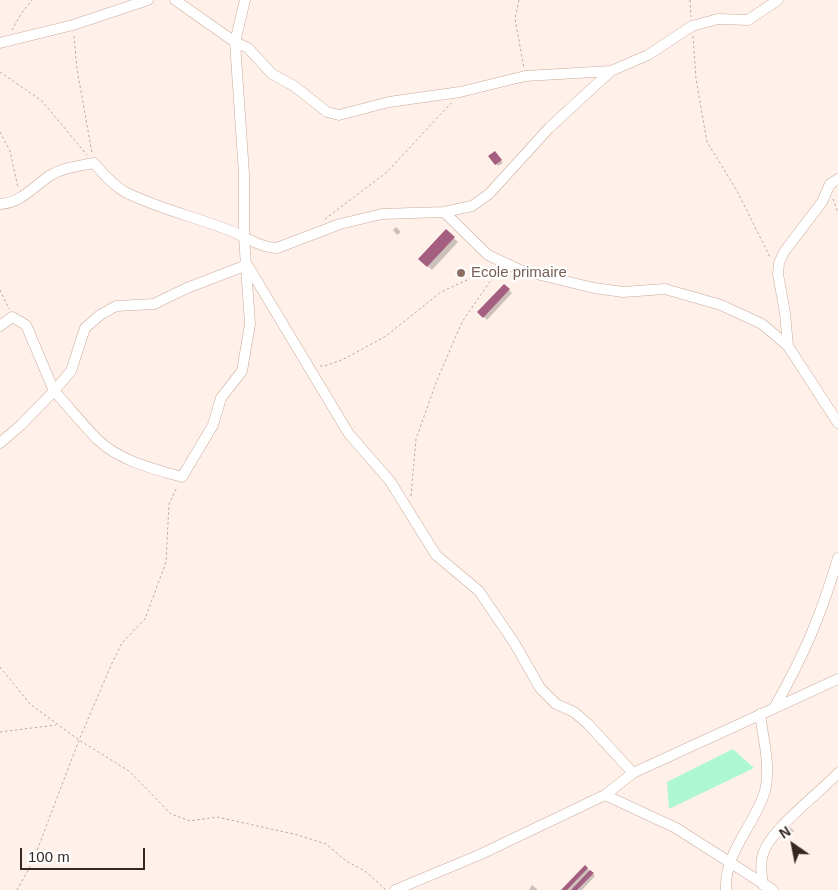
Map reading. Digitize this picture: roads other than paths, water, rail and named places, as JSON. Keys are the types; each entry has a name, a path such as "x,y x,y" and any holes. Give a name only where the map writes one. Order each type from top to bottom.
{"street":[{"path":"2,42 73,26 148,0"},
{"path":"175,0 235,42 248,48 272,74 294,86 317,105 332,114 351,114 407,99 460,92 525,76 611,71 648,56 692,26 718,19 748,20 778,0"},
{"path":"0,326 12,317 26,325 54,392 99,440 118,454 149,468 182,477 213,425 221,398 242,372 250,324 244,236 244,174 235,42 245,0"},
{"path":"0,204 8,204 19,198 62,169 94,163 108,180 124,191 161,208 244,236 269,248 278,248 340,224 365,218 419,211 444,212 472,206 488,194 549,128 611,71"},
{"path":"788,346 785,313 778,274 779,263 784,252 822,202 830,184 838,179"},
{"path":"444,212 475,244 503,264 520,270 594,288 623,292 665,289 698,298 762,324 788,346 838,423"},
{"path":"247,265 349,434 390,481 436,555 479,591 515,644 540,688 556,704 574,712 588,724 633,773"},
{"path":"0,442 54,392 71,371 85,328 100,315 116,306 154,304 187,288 247,265"},
{"path":"774,708 804,654 822,610 838,558"},
{"path":"395,890 479,856 605,795 633,773 838,679"},
{"path":"726,890 730,864 765,790 766,768 760,714"},
{"path":"763,885 762,858 764,851 786,822 824,789 838,773"},
{"path":"605,795 676,828 773,890"}],"place":[{"name":"Ecole primaire","path":"461,273"}]}
